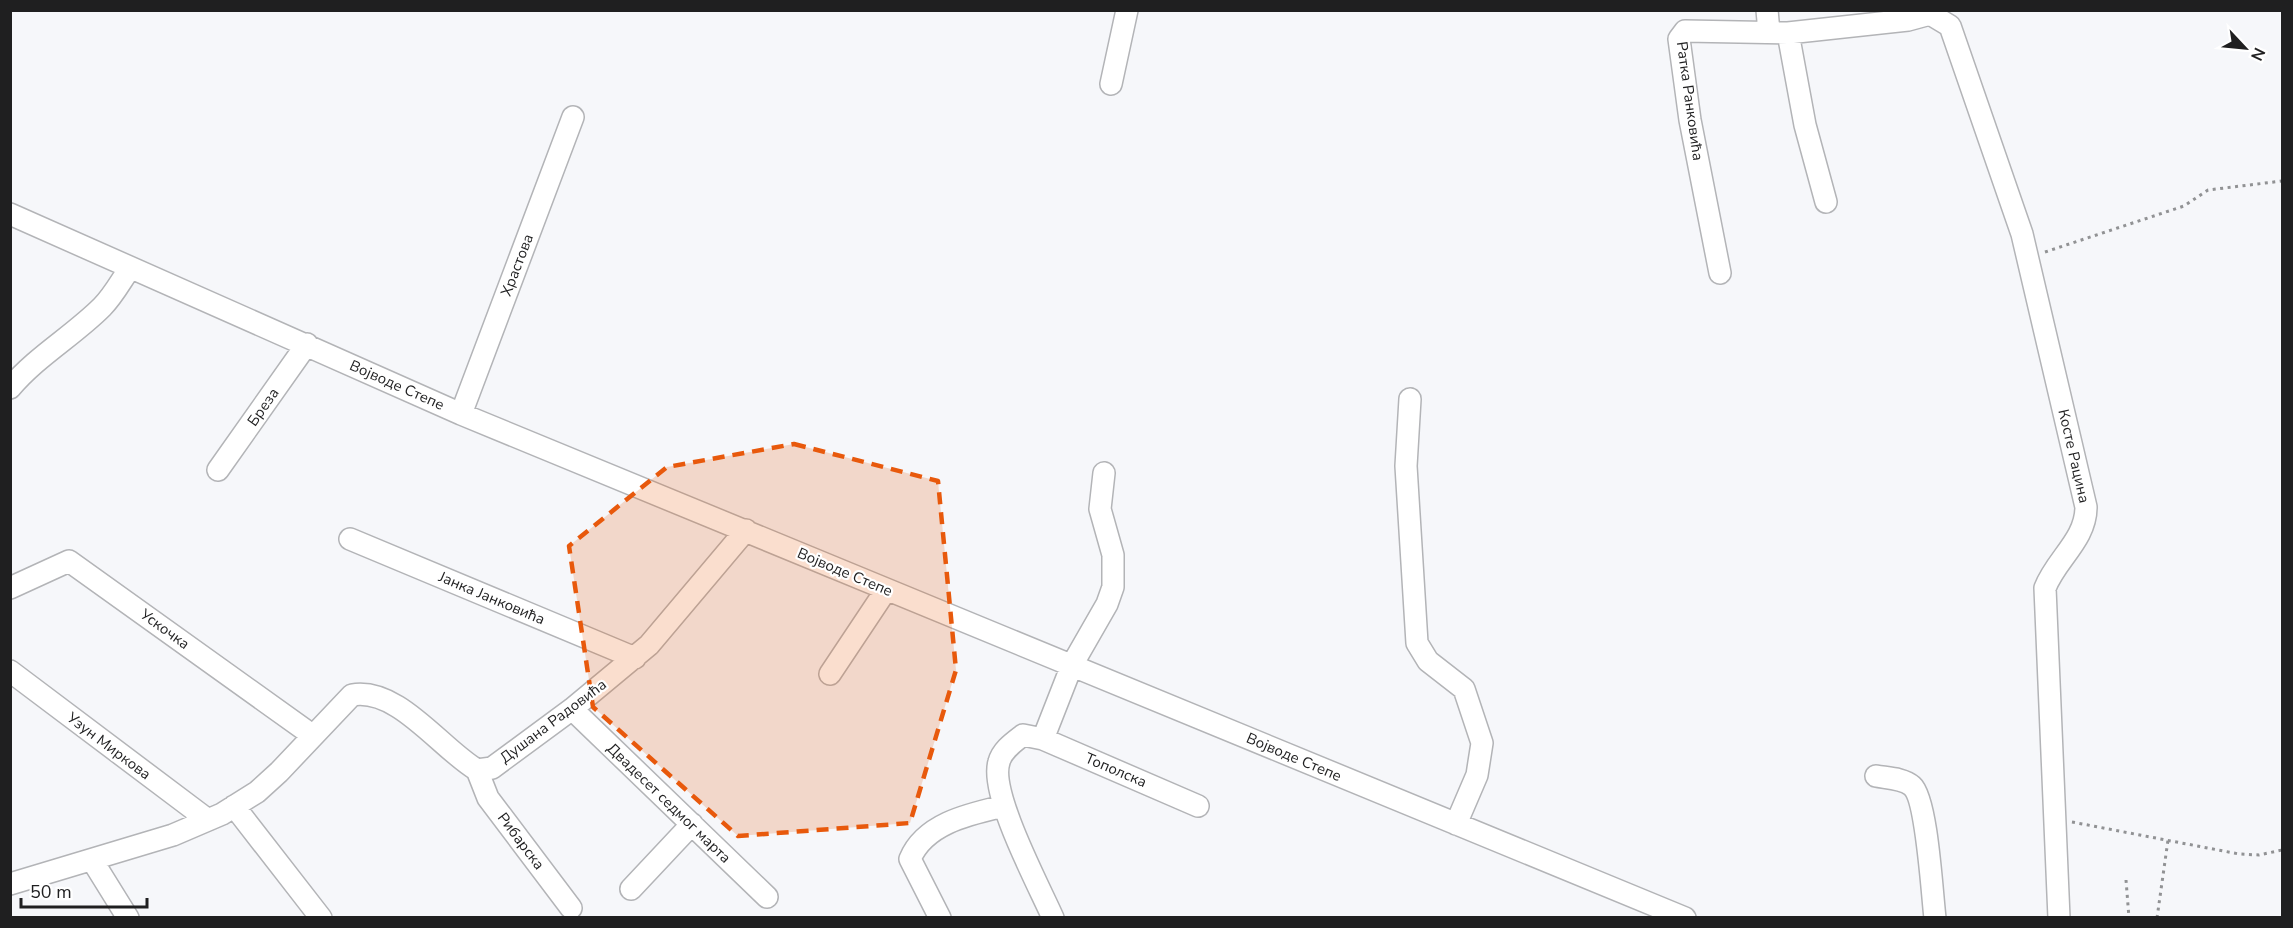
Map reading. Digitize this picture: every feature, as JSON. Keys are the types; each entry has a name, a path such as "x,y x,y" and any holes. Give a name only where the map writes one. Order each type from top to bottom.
{"street":[{"path":"1111,84 1127,10"},
{"path":"1767,10 1778,32 1826,202"},
{"path":"1778,32 1908,20 1930,12"},
{"name":"Косте Рацина","path":"1930,12 1950,26 2028,257 2086,507 2086,519 2081,531 2050,576 2045,588 2059,918"},
{"name":"Ратка Ранковића","path":"1720,273 1690,120 1679,39 1685,31 1778,32"},
{"name":"Храстова","path":"461,414 573,117"},
{"name":"Војводе Степе","path":"10,214 308,344 461,414 1685,918"},
{"path":"10,388 30,365 65,340 104,305 130,268"},
{"name":"Бреза","path":"218,470 308,344"},
{"path":"1410,399 1406,466 1417,643 1428,661 1464,689 1482,743 1477,775 1456,824"},
{"path":"1053,918 1001,798 998,763 1003,753 1023,735 1039,737 1072,665 1107,604 1113,587 1113,555 1100,508 1104,472"},
{"name":"Душана Радовића","path":"477,770 485,770 498,764 635,658 649,645 746,530"},
{"name":"Јанка Јанковића","path":"350,539 635,658"},
{"name":"Ускочка","path":"10,588 69,561 312,735"},
{"path":"830,674 886,590"},
{"name":"Узун Миркова","path":"10,671 208,820"},
{"path":"16,883 173,835 234,806 257,792 279,772 352,695 363,693 380,697 399,706 461,761 477,770"},
{"name":"Двадесет седмог марта","path":"572,709 766,897"},
{"name":"Тополска","path":"1039,737 1198,806"},
{"name":"Рибарска","path":"477,770 488,798 571,908"},
{"path":"1876,776 1898,780 1911,785 1915,791 1925,827 1935,918"},
{"path":"234,806 321,918"},
{"path":"940,918 914,870 910,859 914,849 928,835 964,815 1004,806"},
{"path":"632,889 692,824"},
{"path":"92,860 128,918"}],"path":[{"path":"2028,257 2120,230 2184,206 2208,190 2283,181"},
{"path":"2056,819 2259,855 2283,850"},
{"path":"2157,918 2168,840"},
{"path":"2126,880 2129,918"}],"highlighted area":[{"path":"794,444 938,481 956,670 910,823 738,836 593,707 569,546 667,467"}]}
